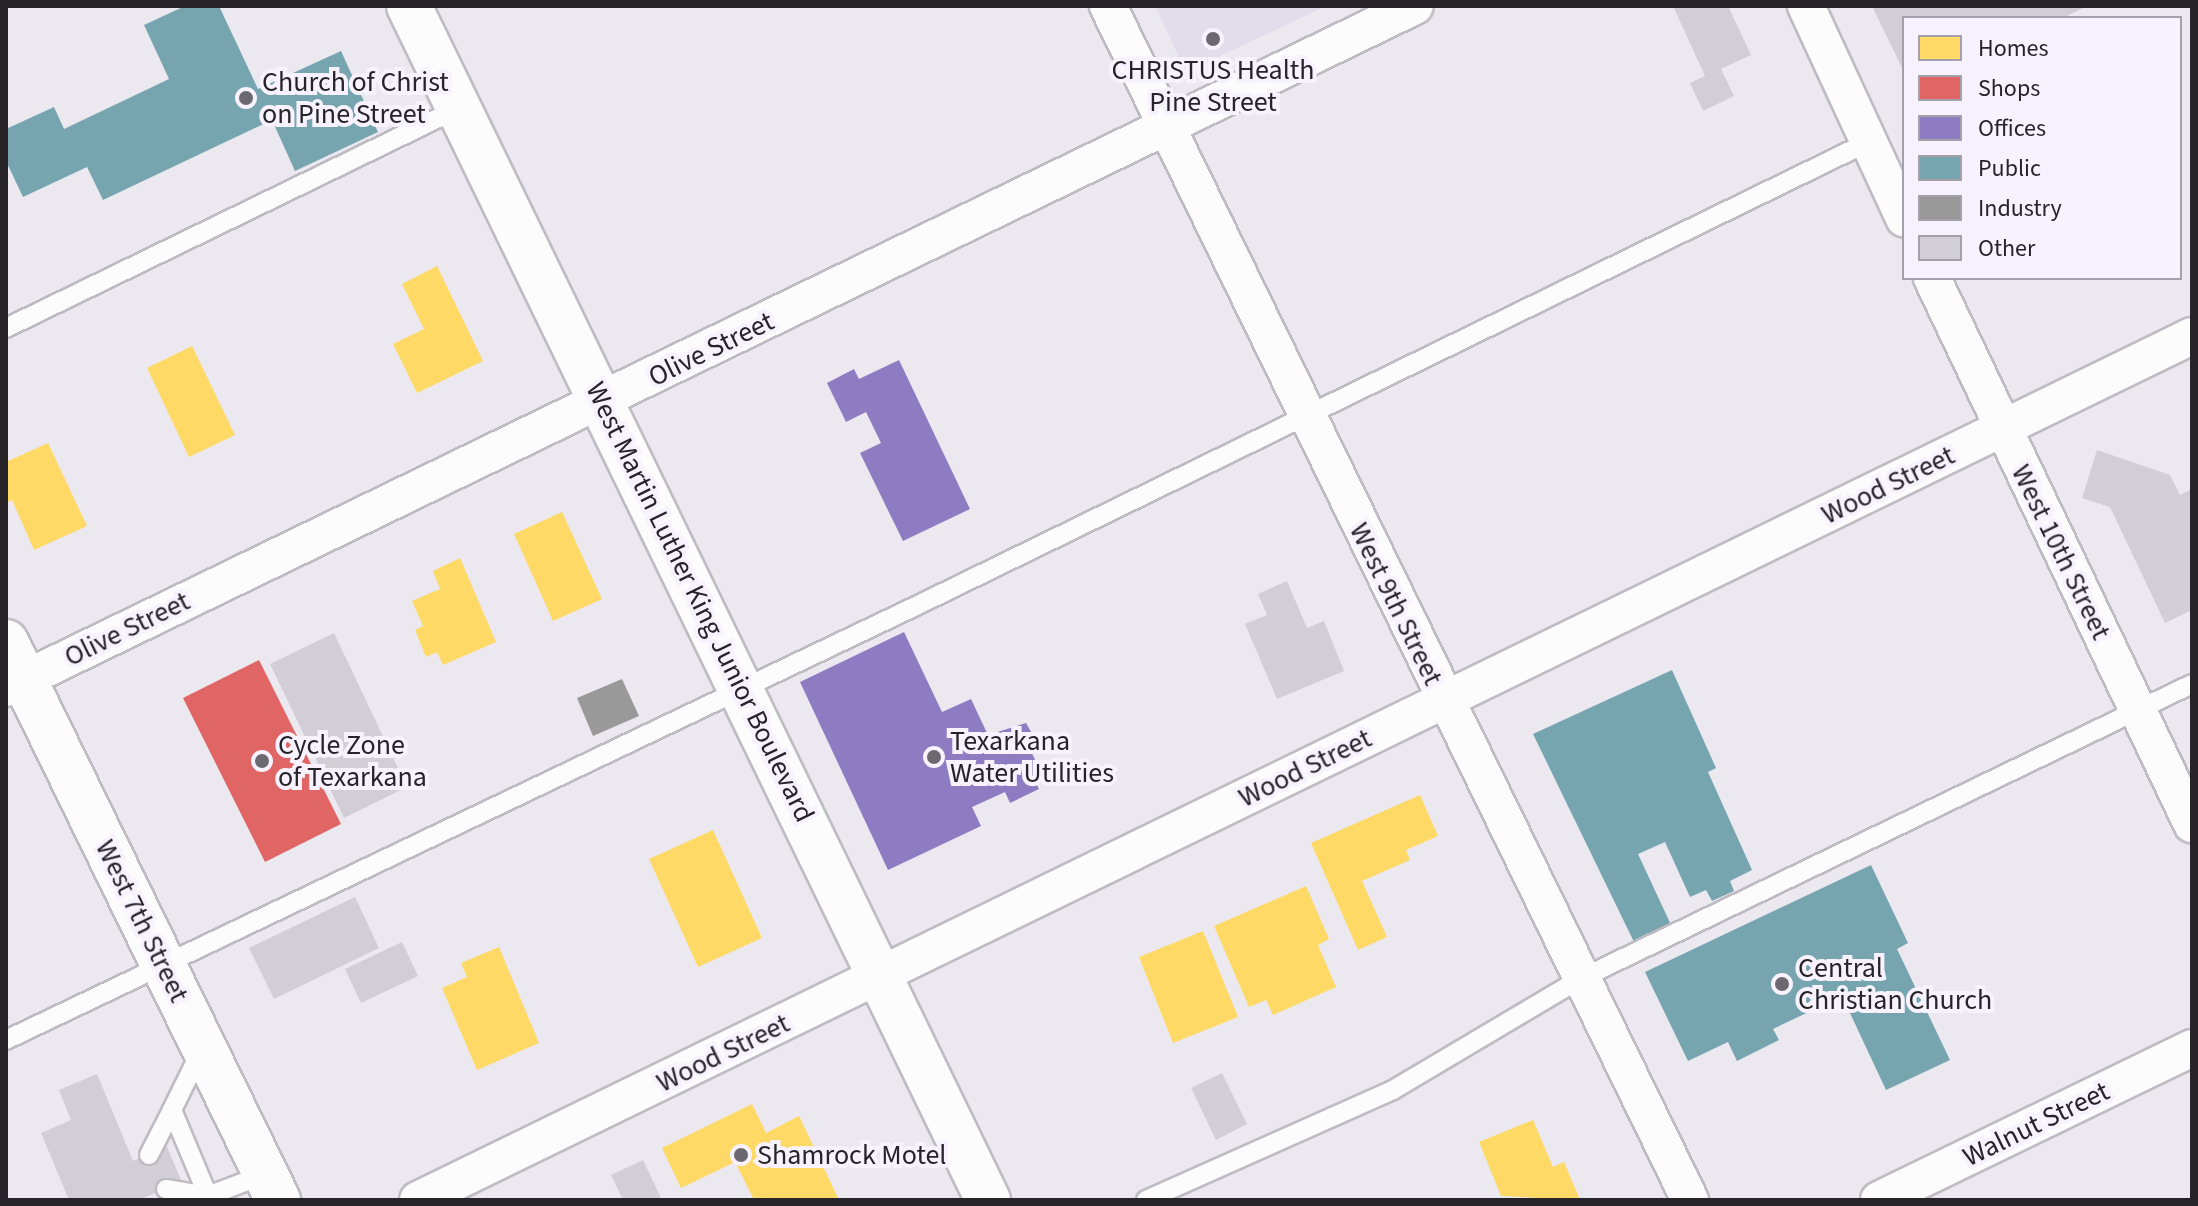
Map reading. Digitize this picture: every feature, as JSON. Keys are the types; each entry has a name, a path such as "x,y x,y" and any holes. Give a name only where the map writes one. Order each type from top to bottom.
{"main road":[{"name":"West Martin Luther King Junior Boulevard","path":"409,6 604,401 740,690 988,1200"},
{"name":"West 7th Street","path":"12,670 163,962 271,1187"}],"street":[{"name":"West 9th Street","path":"1108,6 1442,700 1690,1200"},
{"name":"Olive Street","path":"12,670 604,401 1415,6"},
{"path":"1806,6 1902,214"},
{"name":"West 10th Street","path":"1933,280 2192,824"},
{"name":"Wood Street","path":"418,1200 2192,336"},
{"name":"Walnut Street","path":"1879,1200 2192,1048"}],"lane":[{"path":"6,328 459,108"},
{"path":"6,1040 163,962 740,690 1868,142"},
{"path":"1146,1200 1393,1090 1580,979 2192,684"},
{"path":"149,1155 203,1047"},
{"path":"172,1110 208,1196"},
{"path":"166,1189 208,1196 271,1187"}],"shaded area":[{"name":"CHRISTUS Health Pine Street","path":"1155,6 1326,6 1186,72"}],"building: Homes":[{"path":"437,266 483,361 417,393 393,344 424,329 402,284"},
{"path":"192,346 235,435 189,457 147,368"},
{"path":"48,443 87,526 34,550 12,500 6,503 6,462"},
{"path":"562,512 602,599 553,621 514,534"},
{"path":"460,558 496,642 443,665 437,652 426,657 415,630 423,626 412,601 440,589 433,571"},
{"path":"1420,795 1438,836 1406,850 1410,860 1362,881 1387,937 1358,950 1311,843"},
{"path":"713,830 762,938 698,967 649,859"},
{"path":"1306,886 1329,939 1318,945 1336,987 1273,1015 1266,1000 1249,1007 1214,926"},
{"path":"1203,931 1238,1017 1173,1043 1139,957"},
{"path":"499,947 539,1043 477,1070 442,988 467,977 461,963"},
{"name":"Shamrock Motel","path":"752,1104 766,1133 799,1116 839,1200 754,1200 735,1162 681,1188 662,1148"},
{"path":"1533,1120 1553,1167 1564,1162 1580,1200 1501,1196 1479,1142"}],"building: Shops":[{"name":"Cycle Zone of Texarkana","path":"259,660 341,824 265,862 183,698"}],"building: Offices":[{"path":"899,360 970,509 903,541 860,453 881,443 866,412 846,422 827,383 854,369 859,379"},
{"name":"Texarkana Water Utilities","path":"904,632 942,712 971,699 988,735 1026,723 1034,737 1026,740 1041,773 1033,777 1039,789 1010,803 1005,792 972,807 981,826 888,870 800,682"}],"building: Public":[{"name":"Church of Christ on Pine Street","path":"185,6 219,6 258,89 341,51 378,132 295,171 272,120 103,200 87,167 23,197 6,161 6,129 54,107 64,129 169,79 144,25"},
{"path":"1672,670 1716,768 1708,772 1752,870 1730,881 1734,891 1712,901 1706,890 1690,897 1665,842 1638,854 1672,927 1635,944 1533,734"},
{"name":"Central Christian Church","path":"1871,865 1908,943 1897,949 1950,1060 1886,1090 1842,996 1773,1029 1779,1040 1737,1061 1728,1042 1688,1061 1645,972"}],"building: Industry":[{"path":"622,679 639,716 593,736 577,698"}],"building: Other":[{"path":"1673,6 1728,6 1751,55 1721,69 1734,96 1703,111 1690,83 1705,76"},
{"path":"1872,6 2087,6 2067,16 1902,16 1902,68"},
{"path":"2097,450 2170,475 2180,495 2192,489 2192,610 2165,623 2110,507 2082,498"},
{"path":"1287,581 1307,628 1324,621 1344,671 1277,699 1245,624 1267,615 1258,594"},
{"path":"334,633 407,787 344,818 270,664"},
{"path":"355,897 379,948 274,999 249,948"},
{"path":"402,942 418,976 361,1003 345,969"},
{"path":"1222,1073 1247,1124 1216,1140 1191,1088"},
{"path":"97,1074 133,1161 167,1147 182,1182 139,1200 69,1200 41,1133 71,1120 59,1090"},
{"path":"643,1160 662,1200 623,1200 611,1175"}],"place":[{"name":"CHRISTUS Health Pine Street","path":"1213,39"},
{"name":"Church of Christ on Pine Street","path":"246,98"},
{"name":"Texarkana Water Utilities","path":"934,757"},
{"name":"Cycle Zone of Texarkana","path":"262,761"},
{"name":"Central Christian Church","path":"1782,984"},
{"name":"Shamrock Motel","path":"741,1155"}]}
